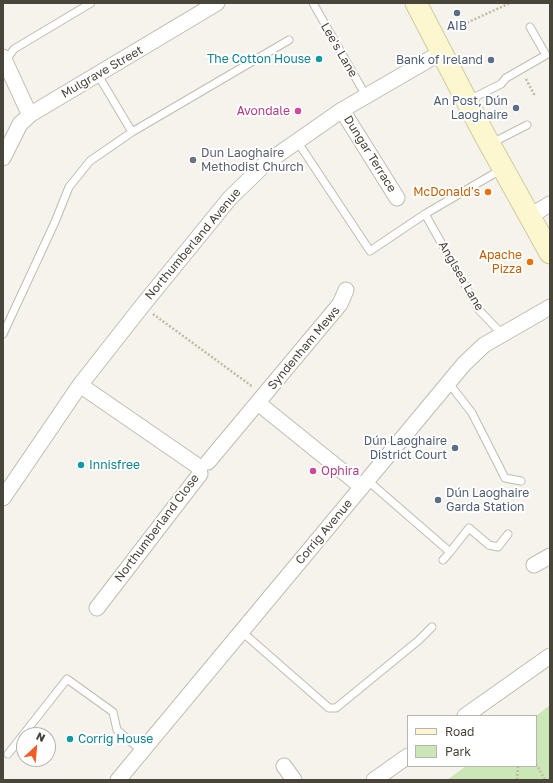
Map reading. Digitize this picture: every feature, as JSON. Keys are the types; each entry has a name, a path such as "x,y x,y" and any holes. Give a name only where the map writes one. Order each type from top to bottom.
{"main road":[{"path":"416,3 467,101 550,253"}],"street":[{"name":"Mulgrave Street","path":"3,158 20,124 31,114 217,3"},
{"name":"Northumberland Avenue","path":"3,498 80,385 230,198 266,163 342,110 442,52"},
{"path":"4,59 31,114"},
{"name":"Dungar Terrace","path":"342,110 397,198"},
{"path":"530,216 550,204"},
{"name":"Syndenham Mews","path":"208,462 340,304 346,290"},
{"name":"Corrig Avenue","path":"118,780 464,364 484,345 550,307"},
{"name":"Northumberland Close","path":"80,385 199,467 200,474 97,608"},
{"path":"261,399 364,483"},
{"path":"534,565 550,556"},
{"path":"466,715 550,656"},
{"path":"374,780 407,757"},
{"path":"284,766 294,780"}],"lane":[{"path":"4,59 14,49 91,3"},
{"name":"Lee's Lane","path":"313,3 366,96"},
{"path":"467,101 501,84 506,78 546,55 530,27"},
{"path":"3,334 55,222 69,187 90,161 132,132 289,40"},
{"path":"98,75 132,132"},
{"path":"491,144 527,125"},
{"path":"297,141 370,251 425,214 503,168"},
{"name":"Anglsea Lane","path":"425,214 479,310 502,334"},
{"path":"448,382 472,413 505,478 521,481"},
{"path":"364,483 450,552"},
{"path":"443,560 469,528 489,545 498,547 508,534"},
{"path":"241,631 329,708 336,708 419,640 432,627"},
{"path":"8,754 67,679 113,712 117,730 127,740 142,751"}],"path":[{"path":"460,26 510,3"},
{"path":"526,79 535,96"},
{"path":"142,306 261,399"},
{"path":"537,766 545,780"},
{"path":"517,780 518,767"}],"green space":[{"path":"550,705 550,780 447,780 465,767 537,767 537,715"}],"place":[{"name":"AIB","path":"457,13"},
{"name":"The Cotton House","path":"319,59"},
{"name":"Bank of Ireland","path":"491,60"},
{"name":"An Post, Dún Laoghaire","path":"516,108"},
{"name":"Avondale","path":"298,111"},
{"name":"Dun Laoghaire Methodist Church","path":"193,160"},
{"name":"McDonald's","path":"488,192"},
{"name":"Apache Pizza","path":"530,262"},
{"name":"Dún Laoghaire District Court","path":"455,448"},
{"name":"Innisfree","path":"81,465"},
{"name":"Ophira","path":"313,471"},
{"name":"Dún Laoghaire Garda Station","path":"438,500"},
{"name":"Corrig House","path":"70,739"}]}
